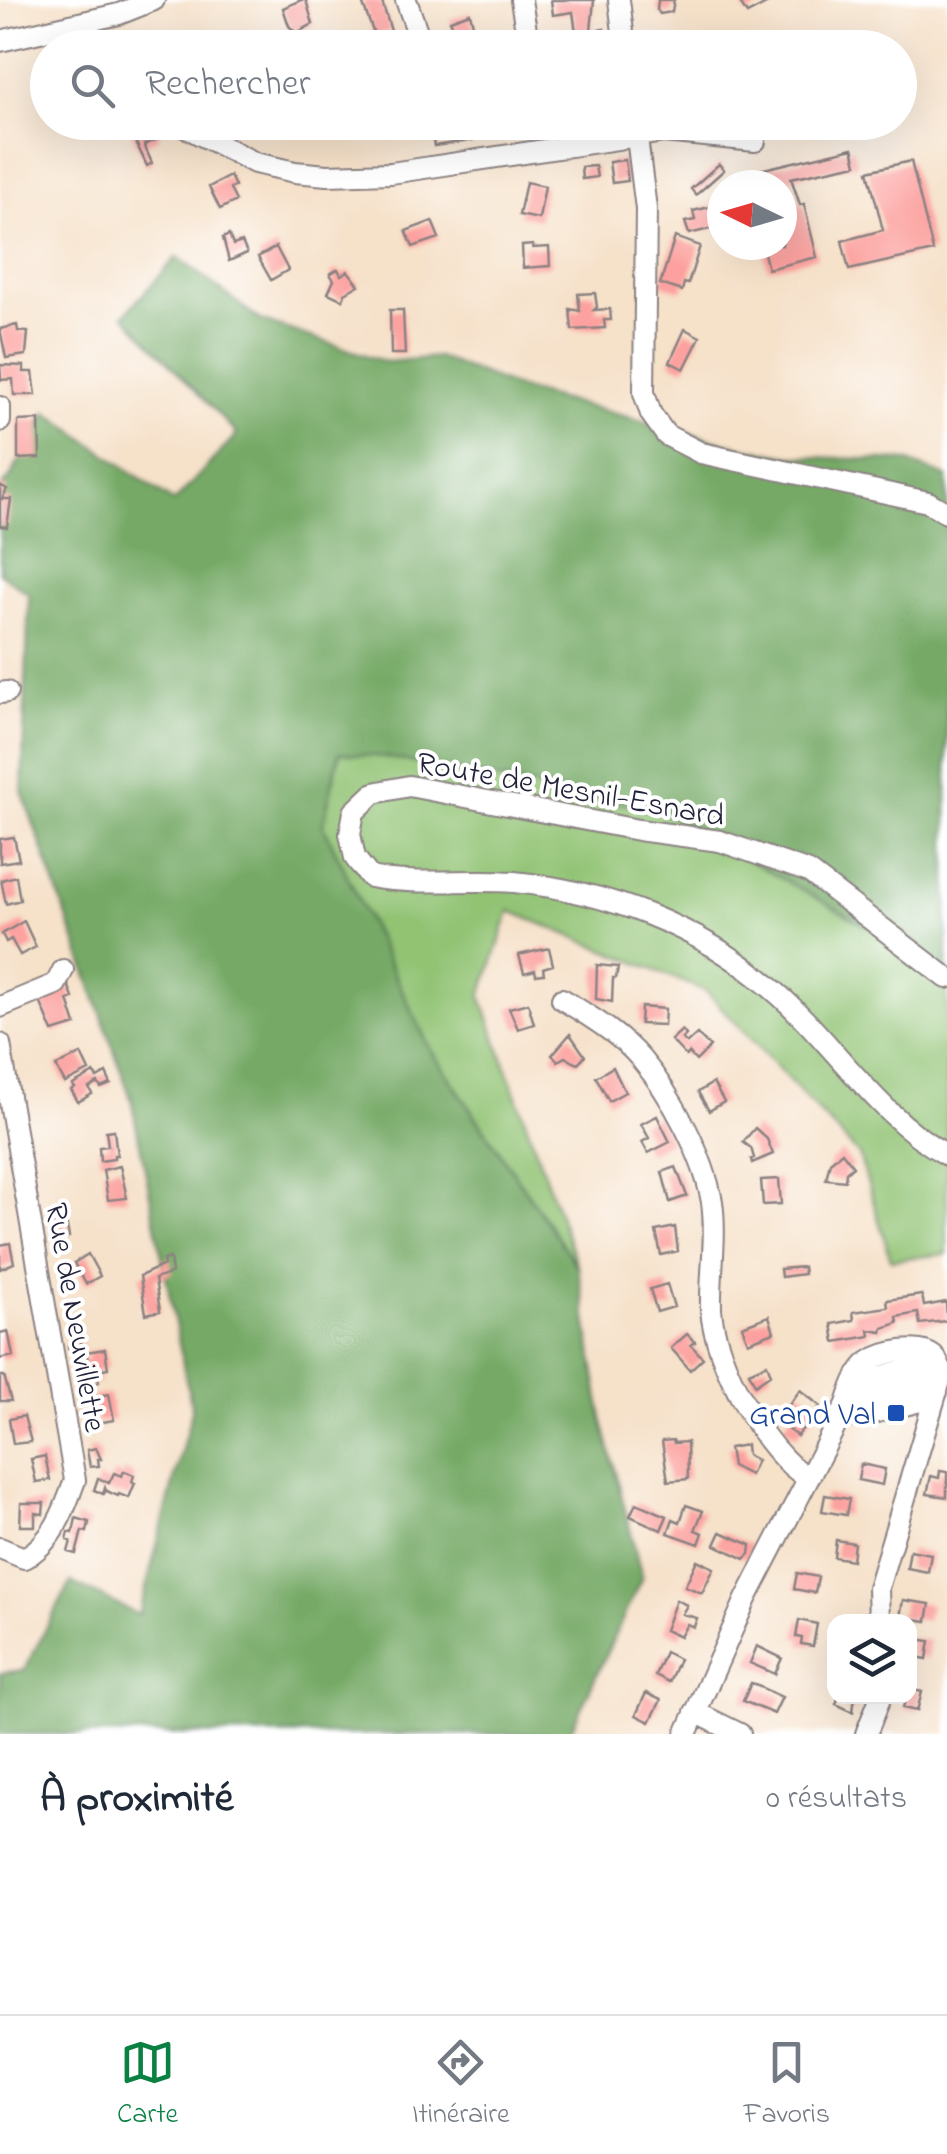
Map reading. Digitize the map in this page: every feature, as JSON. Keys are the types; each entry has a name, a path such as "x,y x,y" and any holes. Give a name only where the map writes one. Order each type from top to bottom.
{"street":[{"path":"75,30 154,0"},
{"path":"406,0 417,30"},
{"path":"522,0 525,30"},
{"path":"618,0 622,30"},
{"path":"0,40 30,40"},
{"path":"211,140 255,163 326,175 391,173 579,140"},
{"path":"637,140 646,209 644,393 651,414 666,434 702,453 928,502 947,513"},
{"path":"724,140 747,143"},
{"path":"0,407 0,421"},
{"name":"Route de Mesnil-Esnard","path":"947,978 809,872 720,841 638,830 408,786 374,793 354,812 350,834 355,858 370,878 402,883 516,882 631,908 700,939 774,990 891,1111 926,1144 947,1154"},
{"path":"0,1007 56,984 63,970"},
{"path":"562,999 605,1027 640,1057 667,1096 702,1164 712,1202 711,1313 724,1355 761,1433 783,1461 808,1478"},
{"name":"Rue de Neuvillette","path":"0,1044 75,1480 66,1506 40,1550 24,1558 0,1548"},
{"path":"686,1734 746,1600 847,1404 883,1374 916,1370 942,1380"},
{"path":"836,1425 864,1406 942,1380"},
{"path":"879,1614 878,1588 942,1380"},
{"path":"866,1734 878,1704"},
{"path":"695,1712 740,1734"}],"green space":[{"path":"177,257 260,320 386,362 438,357 521,389 741,447 789,456 906,461 947,477 947,971 661,811 386,757 339,753 323,825 431,1051 578,1268 602,1418 642,1577 569,1734 0,1734 0,1673 24,1670 71,1582 139,1615 192,1410 131,1098 22,791 29,594 0,573 0,488 47,412 174,502 237,434 124,315"},
{"path":"340,752 386,757 661,811 947,971 947,1254 891,1260 859,1155 706,991 510,911 481,996 578,1268 431,1050 323,825"}],"building":[{"path":"306,0 313,24 293,30 283,8"},
{"path":"551,0 594,0 591,30 576,30 573,12 553,15"},
{"path":"658,0 674,0 672,12 660,14"},
{"path":"738,0 766,0 768,3 747,14"},
{"path":"362,2 382,2 391,30 372,30"},
{"path":"470,13 474,30 455,30 450,20"},
{"path":"135,140 155,140 144,145 152,163 147,166"},
{"path":"433,140 474,140 434,146"},
{"path":"853,148 857,164 797,177 797,170 760,170"},
{"path":"625,160 628,181 612,183 609,162"},
{"path":"911,161 933,251 849,270 842,241 883,230 868,171"},
{"path":"595,166 597,177 582,179 581,167"},
{"path":"707,175 707,185 696,195 691,189"},
{"path":"230,176 235,186 230,189 236,201 220,209 209,187"},
{"path":"526,182 545,186 539,219 519,215"},
{"path":"797,196 800,205 804,204 817,257 768,269 766,260 797,260"},
{"path":"707,208 707,230 689,234 685,222 695,220 693,211"},
{"path":"432,221 439,238 413,247 406,231"},
{"path":"229,235 233,245 242,242 247,253 229,261 223,238"},
{"path":"675,237 700,246 682,291 660,284"},
{"path":"522,246 549,247 550,266 523,268"},
{"path":"276,247 288,270 271,280 258,257"},
{"path":"338,269 341,275 348,271 359,285 345,293 343,300 328,293 334,280 330,274"},
{"path":"595,293 594,310 610,309 611,320 604,320 605,328 572,330 570,309 580,311 578,294"},
{"path":"390,310 403,310 405,354 391,354"},
{"path":"17,325 18,331 28,332 26,355 6,358 0,329"},
{"path":"685,329 700,337 684,369 670,362"},
{"path":"0,365 24,366 24,372 33,372 36,395 14,395 13,379 1,380"},
{"path":"39,420 40,458 18,459 18,421"},
{"path":"0,485 7,489 2,499 11,499 7,527 0,526"},
{"path":"14,837 19,860 0,863 0,839"},
{"path":"16,876 20,900 6,904 1,880"},
{"path":"24,921 36,947 20,955 11,939 6,942 2,934"},
{"path":"549,948 553,965 543,968 544,974 536,975 535,970 524,973 519,955"},
{"path":"597,965 618,967 613,978 612,1002 596,999"},
{"path":"68,984 73,998 68,1000 76,1025 53,1032 37,994"},
{"path":"528,1003 534,1024 518,1029 509,1008"},
{"path":"641,1007 665,1009 664,1025 640,1024"},
{"path":"682,1030 686,1035 682,1039 687,1043 697,1034 710,1047 696,1061 671,1040"},
{"path":"570,1034 585,1056 577,1064 565,1057 558,1061 552,1055"},
{"path":"81,1054 89,1071 65,1083 56,1066"},
{"path":"613,1067 625,1092 609,1101 596,1077"},
{"path":"94,1073 97,1078 106,1073 111,1084 101,1088 98,1083 89,1088 92,1094 78,1102 71,1090 73,1085"},
{"path":"713,1083 724,1102 709,1111 698,1092"},
{"path":"657,1116 670,1142 648,1153 642,1142 649,1138 641,1124"},
{"path":"755,1128 767,1139 773,1154 752,1163 751,1148 743,1142"},
{"path":"114,1130 117,1155 100,1161 99,1147 108,1146 106,1131"},
{"path":"842,1152 853,1166 846,1172 845,1181 826,1179 830,1162"},
{"path":"120,1166 127,1198 108,1200 103,1170"},
{"path":"676,1167 687,1196 670,1202 662,1172"},
{"path":"779,1179 781,1204 763,1205 761,1180"},
{"path":"64,1210 69,1237 55,1239 50,1213"},
{"path":"675,1227 678,1251 661,1255 656,1231"},
{"path":"10,1243 14,1263 0,1269 0,1245"},
{"path":"88,1254 100,1276 86,1284 74,1263"},
{"path":"170,1258 172,1273 155,1279 160,1311 146,1314 140,1276"},
{"path":"803,1267 804,1274 781,1277 780,1269"},
{"path":"667,1284 674,1307 657,1312 650,1289"},
{"path":"922,1295 924,1306 946,1302 947,1321 920,1324 918,1313 897,1317 898,1323 882,1332 869,1330 870,1336 835,1342 832,1324 854,1320 853,1312 888,1307 887,1300"},
{"path":"769,1316 774,1332 748,1342 742,1326"},
{"path":"8,1331 13,1356 0,1359 0,1333"},
{"path":"687,1334 703,1358 690,1370 671,1348"},
{"path":"75,1339 82,1346 75,1353 68,1346"},
{"path":"105,1349 108,1368 97,1370 99,1382 85,1385 81,1361 88,1360 86,1352"},
{"path":"767,1364 771,1374 755,1385 749,1372"},
{"path":"0,1376 4,1376 11,1401 0,1401"},
{"path":"800,1390 820,1406 797,1436 783,1426 792,1414 786,1409"},
{"path":"109,1394 114,1420 97,1423 93,1397"},
{"path":"24,1416 31,1442 13,1444 9,1419"},
{"path":"662,1441 687,1442 688,1479 668,1481"},
{"path":"746,1445 747,1455 757,1460 750,1475 732,1466 729,1448"},
{"path":"96,1448 101,1459 99,1466 90,1467 87,1450"},
{"path":"45,1456 50,1480 36,1482 31,1459"},
{"path":"861,1464 885,1469 882,1485 858,1480"},
{"path":"124,1471 134,1475 129,1498 105,1488 103,1494 94,1490 98,1478 109,1483 114,1473 122,1476"},
{"path":"940,1471 947,1472 947,1497 927,1494 931,1476 939,1478"},
{"path":"825,1495 849,1499 846,1515 822,1511"},
{"path":"21,1503 44,1503 43,1514 35,1513 35,1526 20,1526"},
{"path":"636,1503 667,1516 661,1530 630,1516"},
{"path":"686,1505 703,1511 695,1530 703,1533 699,1544 668,1533 673,1519 680,1522"},
{"path":"76,1518 89,1522 87,1532 82,1531 76,1554 68,1552 71,1541 67,1540"},
{"path":"721,1532 751,1545 750,1554 745,1559 715,1545"},
{"path":"836,1540 854,1543 852,1560 834,1557"},
{"path":"910,1550 931,1554 928,1572 907,1568"},
{"path":"697,1560 714,1568 702,1593 685,1586"},
{"path":"797,1573 818,1577 815,1593 794,1589"},
{"path":"676,1600 687,1605 682,1614 697,1618 694,1627 687,1624 680,1637 665,1630"},
{"path":"903,1600 930,1604 927,1621 917,1620 917,1614 901,1614"},
{"path":"799,1620 817,1624 813,1646 801,1644 802,1638 796,1637"},
{"path":"917,1639 930,1641 927,1659 917,1657"},
{"path":"757,1646 782,1658 775,1674 750,1663"},
{"path":"665,1652 679,1659 669,1682 655,1675"},
{"path":"751,1683 782,1697 774,1714 743,1701"},
{"path":"917,1691 922,1692 917,1711 903,1708 904,1704 917,1704"},
{"path":"646,1693 661,1700 650,1722 636,1715"},
{"path":"836,1704 854,1704 853,1712"}],"place":[{"name":"Grand Val","path":"896,1413"}]}
